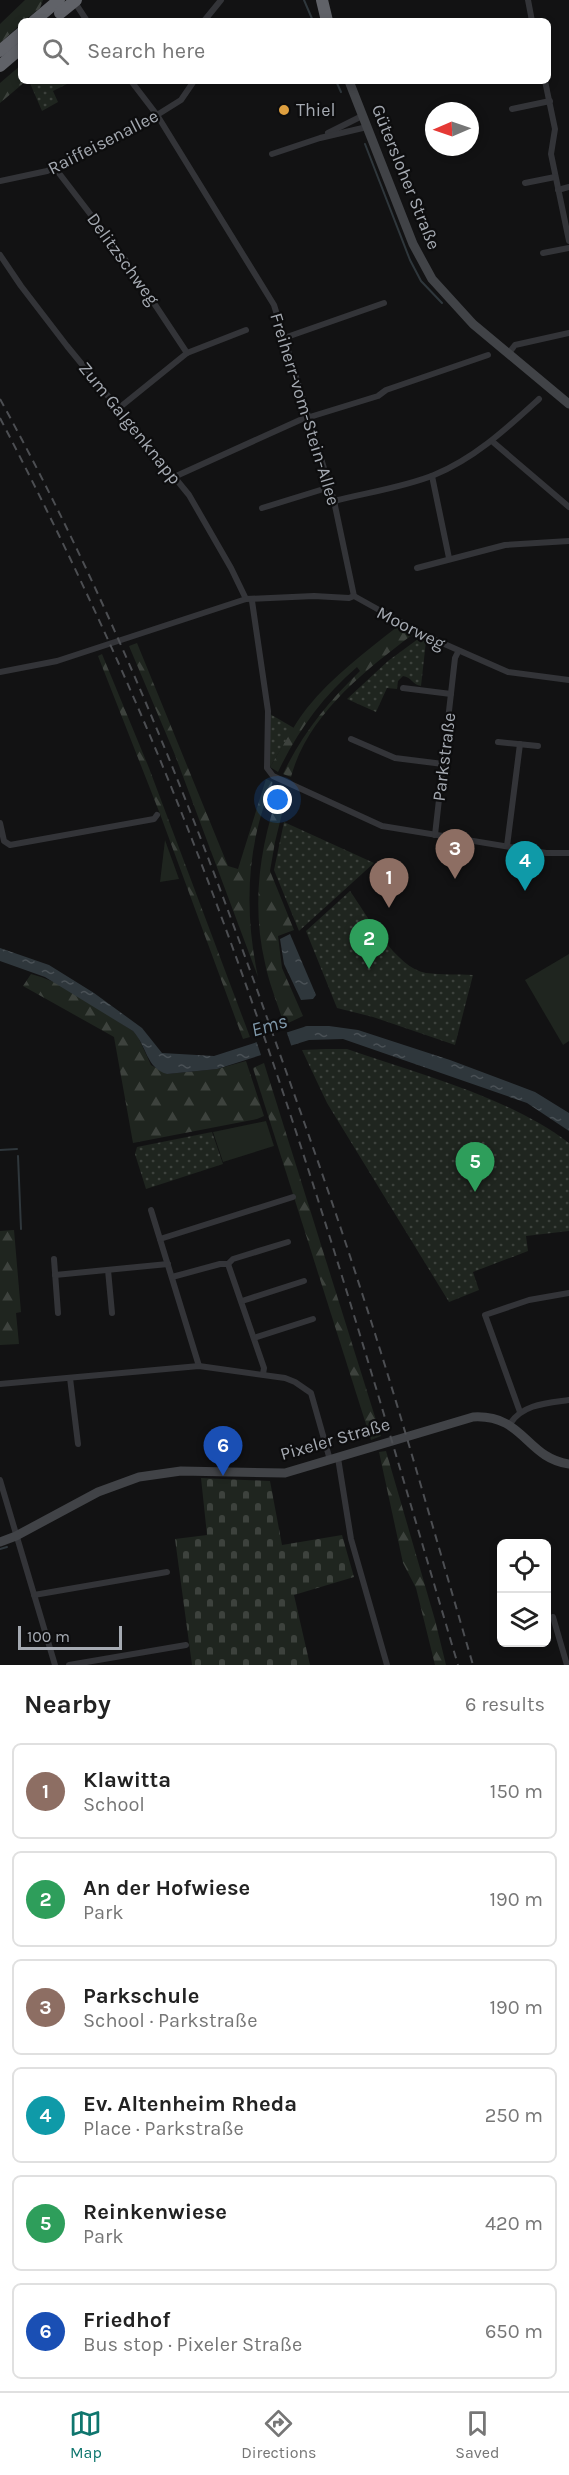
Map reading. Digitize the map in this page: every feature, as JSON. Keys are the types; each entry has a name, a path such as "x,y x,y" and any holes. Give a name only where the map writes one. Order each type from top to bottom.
{"highway":[{"path":"40,18 75,0"},
{"path":"320,0 325,18"},
{"path":"0,51 18,36"},
{"path":"0,66 18,51"}],"main road":[{"name":"Gütersloher Straße","path":"350,84 412,244 432,279 473,324 569,404"},
{"name":"Pixeler Straße","path":"0,1542 16,1536 98,1492 139,1477 181,1471 284,1473 472,1417 487,1417 510,1424 546,1457 569,1464"}],"street":[{"path":"75,0 85,18"},
{"path":"206,18 221,0"},
{"path":"528,0 531,18"},
{"name":"Freiherr-vom-Stein-Allee","path":"133,84 157,115 274,305 334,501 354,596"},
{"name":"Raiffeisenallee","path":"0,182 56,168 157,115 181,100 192,84"},
{"path":"546,84 555,129 550,154 569,241"},
{"path":"512,109 550,101"},
{"path":"320,138 362,116"},
{"path":"272,154 320,138 367,127"},
{"name":"Delitzschweg","path":"56,168 124,258 187,353"},
{"path":"525,183 555,177"},
{"path":"558,190 569,187"},
{"path":"543,253 569,248"},
{"name":"Zum Galgenknapp","path":"0,255 67,346 189,495 249,600"},
{"path":"284,338 384,303"},
{"path":"119,408 187,353 246,330"},
{"path":"509,353 515,345 569,333"},
{"path":"174,477 308,417 358,400 378,396 386,390 488,355"},
{"path":"334,501 432,476 493,442 539,399"},
{"path":"493,442 569,507"},
{"path":"432,476 449,558"},
{"path":"262,508 330,487"},
{"path":"417,568 505,545 569,541"},
{"name":"Moorweg","path":"0,672 57,661 249,600 304,596 354,596 458,652 508,672 569,680"},
{"path":"249,600 268,711 267,768 273,776 382,826 546,853 569,853"},
{"name":"Parkstraße","path":"435,835 458,652"},
{"path":"403,688 451,694"},
{"path":"351,739 395,758 443,764"},
{"path":"498,742 538,746"},
{"path":"507,846 520,744"},
{"path":"0,823 4,841 10,845 154,819 157,815"},
{"path":"160,1239 293,1197"},
{"path":"151,1210 199,1366"},
{"path":"172,1276 228,1264 233,1259 288,1242"},
{"path":"54,1259 58,1313"},
{"path":"55,1275 168,1264"},
{"path":"228,1264 264,1368 263,1374"},
{"path":"108,1270 112,1313"},
{"path":"242,1301 304,1281"},
{"path":"520,1412 485,1315 529,1300 569,1293"},
{"path":"254,1338 313,1319"},
{"path":"0,1384 199,1366 263,1374 295,1382 311,1393 334,1459 351,1539 387,1665"},
{"path":"70,1378 78,1444"},
{"path":"510,1424 520,1412 541,1404 569,1400"},
{"path":"0,1480 2,1499 16,1536 54,1665"},
{"path":"34,1595 167,1572"},
{"path":"553,1617 567,1665"},
{"path":"69,1665 186,1645"}],"green space":[{"path":"25,0 43,0 40,8 28,18 18,18 18,27 0,43 0,24"},
{"path":"18,68 18,84 22,84 0,103 0,83"},
{"path":"30,84 67,84 53,91 58,102 42,111"},
{"path":"397,627 412,635 357,680 324,715 310,734 291,777 283,774 299,745 327,707 360,671 357,667 312,715 278,772 270,767 297,722 317,696 350,665"},
{"path":"418,639 426,641 421,686 403,676 398,681 397,689 387,688 376,712 347,699 388,661"},
{"path":"137,643 228,866 238,869 266,779 273,782 257,830 250,878 251,928 258,977 175,755 129,646"},
{"path":"102,654 149,768 250,1037 243,1039 160,814 98,656"},
{"path":"270,714 294,728 270,767"},
{"path":"281,786 288,789 270,871 294,930 278,936 282,968 303,1016 284,1025 267,971 261,941 258,896 263,851"},
{"path":"284,822 374,863 299,931 274,870"},
{"path":"165,840 179,879 160,882"},
{"path":"447,845 468,847 466,863 442,860"},
{"path":"350,891 393,951 415,969 432,974 473,975 455,1045 373,1017 337,1008 306,931"},
{"path":"569,954 569,1041 563,1045 525,980"},
{"path":"31,974 45,978 84,998 133,1031 151,1065 167,1074 217,1069 246,1061 264,1116 133,1143 114,1037 23,986"},
{"path":"347,1049 491,1099 519,1112 569,1143 569,1231 526,1236 528,1251 473,1272 479,1290 449,1302 327,1103 302,1050"},
{"path":"264,1063 381,1436 371,1440 253,1068"},
{"path":"266,1121 274,1146 223,1162 213,1132"},
{"path":"212,1132 223,1164 146,1189 135,1154 137,1147"},
{"path":"14,1230 21,1312 16,1313 19,1344 0,1345 0,1231"},
{"path":"386,1451 446,1665 435,1665 416,1588 403,1563 379,1452"},
{"path":"201,1478 270,1481 282,1545 342,1535 354,1577 294,1595 310,1665 192,1665 175,1539 207,1535"}],"water":[{"path":"290,934 316,995 313,999 301,1000 284,964 280,939"},
{"path":"0,948 49,965 94,993 142,1028 162,1053 214,1056 307,1026 358,1030 450,1060 535,1092 569,1113 569,1131 527,1103 343,1039 309,1040 217,1069 167,1074 151,1062 133,1031 45,977 0,961"}],"pier":[{"path":"286,1030 292,1048 262,1058 256,1040"}],"waterway":[{"path":"304,0 312,18"},
{"path":"337,84 341,92"},
{"path":"365,144 410,260 421,281 442,303"},
{"path":"0,1150 17,1149"},
{"path":"18,1156 21,1229"},
{"path":"0,1549 7,1547"}],"railway":[{"path":"0,399 75,544 109,618 173,768 232,921 360,1287 473,1665"},
{"path":"0,418 74,566 120,666 184,819 224,923 330,1239 458,1665"}],"place":[{"name":"Thiel","path":"284,110"},
{"name":"Parkschule","path":"455,879"},
{"name":"Ev. Altenheim Rheda","path":"525,891"},
{"name":"Klawitta","path":"389,908"},
{"name":"An der Hofwiese","path":"369,969"},
{"name":"Reinkenwiese","path":"475,1192"},
{"name":"Friedhof","path":"223,1476"}],"water label":[{"name":"Ems","path":"269,1025"}]}
